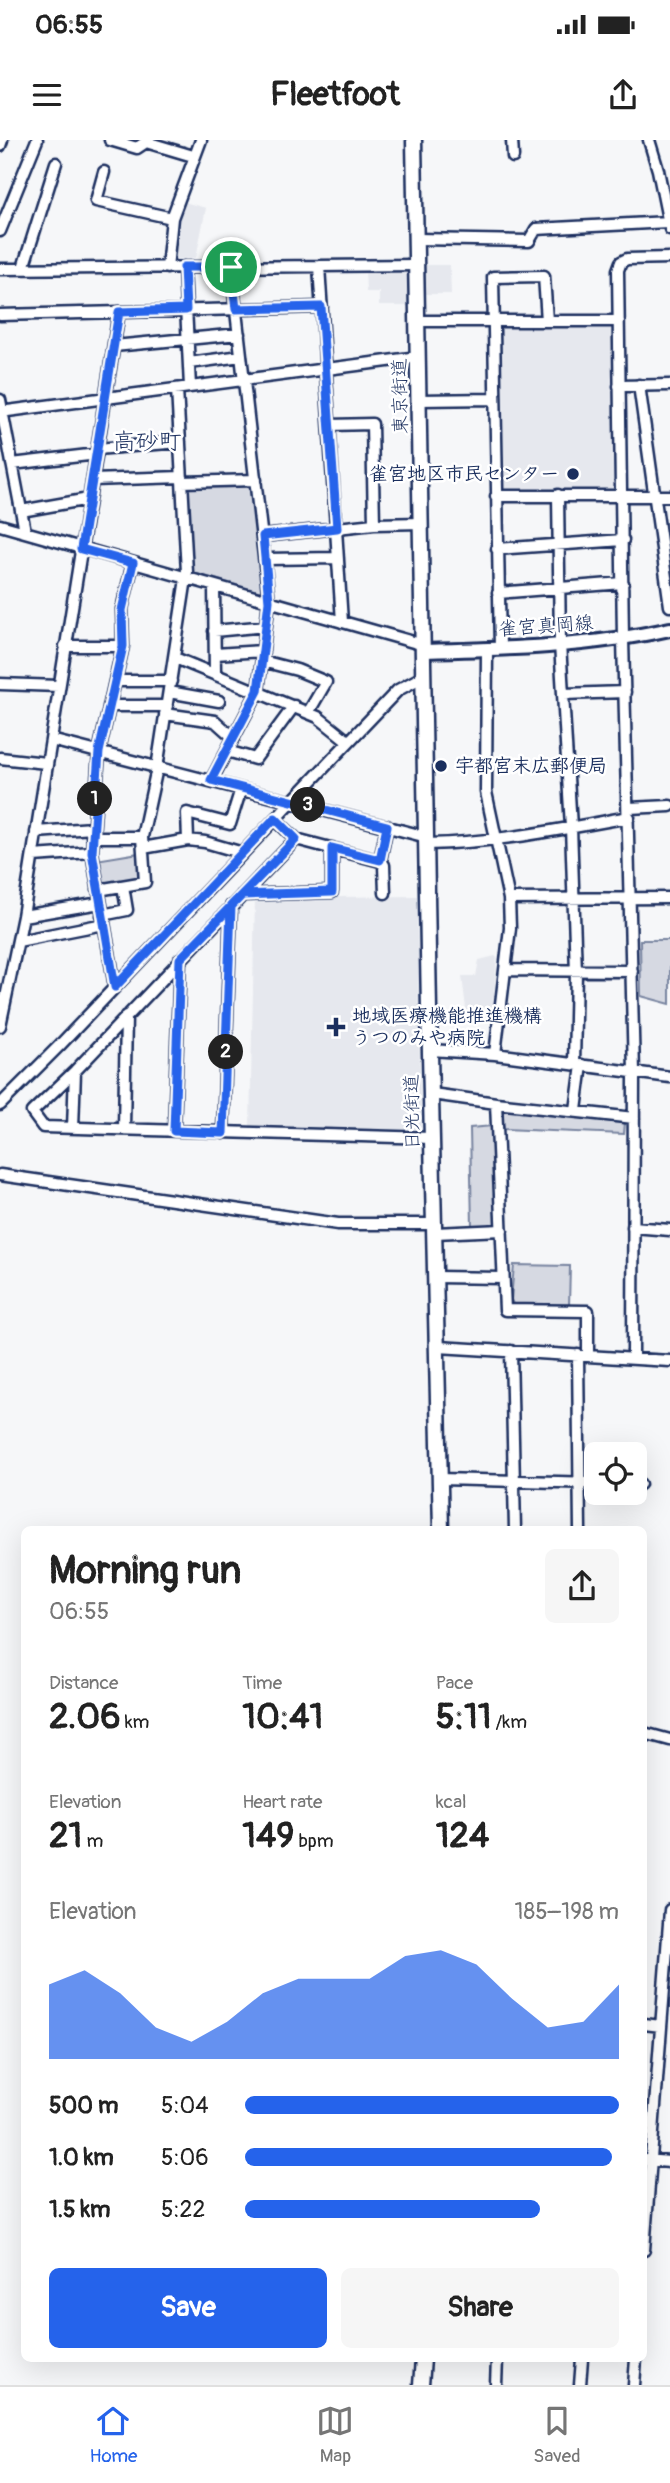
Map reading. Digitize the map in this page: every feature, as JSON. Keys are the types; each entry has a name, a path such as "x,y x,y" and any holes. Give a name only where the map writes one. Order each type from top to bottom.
{"highway":[{"name":"東京街道","path":"414,140 424,648"},
{"name":"日光街道","path":"424,648 441,1526"},
{"path":"421,2385 422,2362"}],"main road":[{"name":"雀宮真岡線","path":"424,648 493,649 559,644 623,639 670,629"}],"street":[{"path":"0,146 2,140"},
{"path":"0,231 37,140"},
{"path":"167,268 172,218 201,140"},
{"path":"512,140 513,157"},
{"path":"416,239 529,241 536,229 669,225 649,140"},
{"path":"114,141 137,148 146,142 172,144 194,156"},
{"path":"23,268 56,163"},
{"path":"104,172 96,201 172,218"},
{"path":"633,1359 634,1072 623,639 618,270 621,262 627,259 670,258"},
{"path":"0,269 416,265"},
{"path":"319,266 342,622"},
{"path":"184,267 190,387"},
{"path":"211,780 258,691 269,601 231,267"},
{"path":"495,1054 510,928 509,899 486,792 498,593 493,277 544,276 547,321"},
{"path":"0,315 321,307"},
{"path":"0,1026 33,856 119,312"},
{"path":"417,321 618,321"},
{"path":"114,346 239,334"},
{"path":"189,363 242,356"},
{"path":"1,412 418,357"},
{"path":"639,385 670,606"},
{"path":"620,386 670,385"},
{"path":"98,890 145,883 142,843 157,768 186,578 177,389"},
{"path":"419,400 494,399"},
{"path":"0,400 25,531"},
{"path":"330,425 372,424 374,524"},
{"path":"12,464 180,442"},
{"path":"92,480 256,480"},
{"path":"558,495 559,644 571,828 576,972 576,1110"},
{"path":"496,496 670,496"},
{"path":"21,511 89,499"},
{"path":"263,536 374,524 422,523"},
{"path":"0,525 342,622 424,648"},
{"path":"498,549 623,540"},
{"path":"265,559 338,558"},
{"path":"115,987 92,852 99,752 123,646 122,610 133,563"},
{"path":"498,593 623,583"},
{"path":"214,586 215,674"},
{"path":"215,631 266,626"},
{"path":"65,646 123,646"},
{"path":"215,654 262,656 326,682 308,713"},
{"path":"175,658 318,716 348,741"},
{"path":"0,1105 398,690 424,676"},
{"path":"115,681 171,681"},
{"path":"0,684 59,686"},
{"path":"169,692 219,701"},
{"path":"563,694 625,692"},
{"path":"109,706 166,710 215,721 234,738"},
{"path":"227,751 255,759 293,706"},
{"path":"51,740 387,826 428,840 468,843 495,840 571,828 670,806"},
{"path":"0,758 46,764"},
{"path":"188,840 187,813 230,824 242,789"},
{"path":"275,818 296,839 380,860 384,865 385,893"},
{"path":"380,860 387,826"},
{"path":"36,832 93,832 142,843 188,840 243,853"},
{"path":"296,839 75,1071 32,1112 43,1127 432,1138"},
{"path":"242,895 332,892 332,848"},
{"path":"33,856 92,852"},
{"path":"18,941 103,920 127,910 123,886"},
{"path":"509,899 670,898"},
{"path":"23,916 100,903"},
{"path":"223,1133 231,906"},
{"path":"174,1131 180,959"},
{"path":"506,970 632,971"},
{"path":"124,1129 126,1016"},
{"path":"430,1050 495,1054 670,1077"},
{"path":"73,1128 75,1071"},
{"path":"432,1094 634,1118"},
{"path":"496,1103 505,1310 588,1311 583,1355 580,1526"},
{"path":"0,1175 338,1224 502,1230"},
{"path":"634,1227 670,1230"},
{"path":"436,1278 503,1278"},
{"path":"438,1347 670,1362"},
{"path":"511,1352 514,1526"},
{"path":"440,1479 584,1483"},
{"path":"647,1734 670,1740"},
{"path":"670,1910 647,2161 670,2162"},
{"path":"647,2024 661,2026"},
{"path":"496,2385 497,2362"},
{"path":"580,2385 582,2362"},
{"path":"634,2385 636,2362"}],"shaded area":[{"path":"180,201 206,208 196,258 174,260 170,255"},
{"path":"424,265 450,265 451,294 425,294"},
{"path":"408,267 408,306 379,306 379,292 366,292 365,268"},
{"path":"500,326 612,326 613,490 503,490"},
{"path":"252,484 264,590 261,592 194,573 191,569 186,486"},
{"path":"139,853 141,880 100,887 96,860"},
{"name":"地域医療機能推進機構 うつのみや病院","path":"417,896 421,1132 250,1127 255,898"},
{"path":"640,940 670,940 670,1004 641,996"},
{"path":"495,956 492,1018 467,1017 462,976 476,976 479,960"},
{"path":"505,1109 625,1122 624,1134 504,1129 502,1113"},
{"path":"493,1126 500,1225 472,1226 470,1128"},
{"path":"514,1265 570,1266 569,1306 514,1306 511,1300"}],"place":[{"name":"雀宮地区市民センター","path":"573,474"},
{"name":"宇都宮末広郵便局","path":"441,766"},
{"name":"地域医療機能推進機構 うつのみや病院","path":"336,1027"}],"district":[{"name":"高砂町","path":"147,441"}],"route":[{"path":"231,267 184,267 186,310 119,312 81,549 133,563 122,610 123,646 99,752 92,836 92,852 115,987 275,818 296,839 231,906 223,1133 174,1131 180,959 231,906 242,895 332,892 332,848 380,860 387,826 211,780 258,691 269,601 263,536 337,528 321,307 236,309 231,267"}]}
